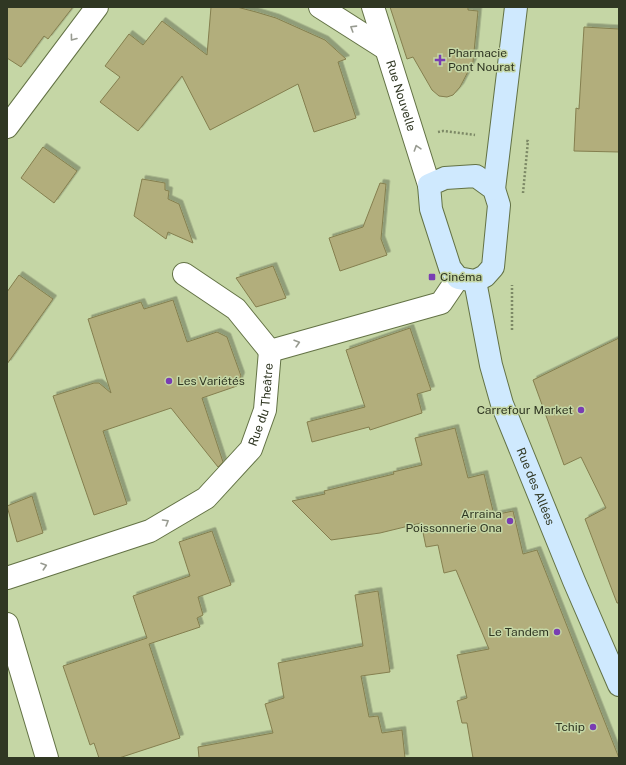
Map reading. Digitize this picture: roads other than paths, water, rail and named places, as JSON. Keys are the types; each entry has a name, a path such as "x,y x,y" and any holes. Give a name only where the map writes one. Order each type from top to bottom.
{"street":[{"path":"7,128 97,7"},
{"path":"320,7 386,48"},
{"name":"Rue Nouvelle","path":"373,7 429,185"},
{"path":"494,189 476,176 445,178 429,185 430,209 450,268 470,284 485,276 493,267 499,205 494,189 516,7"},
{"path":"476,176 500,139"},
{"path":"184,274 236,308 270,351"},
{"name":"Rue du Theâtre","path":"7,578 150,531 206,498 251,449 266,410 270,351 441,303 470,284"},
{"name":"Rue des Allées","path":"470,284 502,404 574,581 619,685"},
{"path":"7,624 47,758"}],"place":[{"name":"Pharmacie Pont Nourat","path":"440,60"},
{"name":"Cinéma","path":"432,277"},
{"name":"Les Variétés","path":"169,381"},
{"name":"Carrefour Market","path":"581,410"},
{"name":"Arraina Poissonnerie Ona","path":"510,521"},
{"name":"Le Tandem","path":"557,632"},
{"name":"Tchip","path":"593,727"}]}
